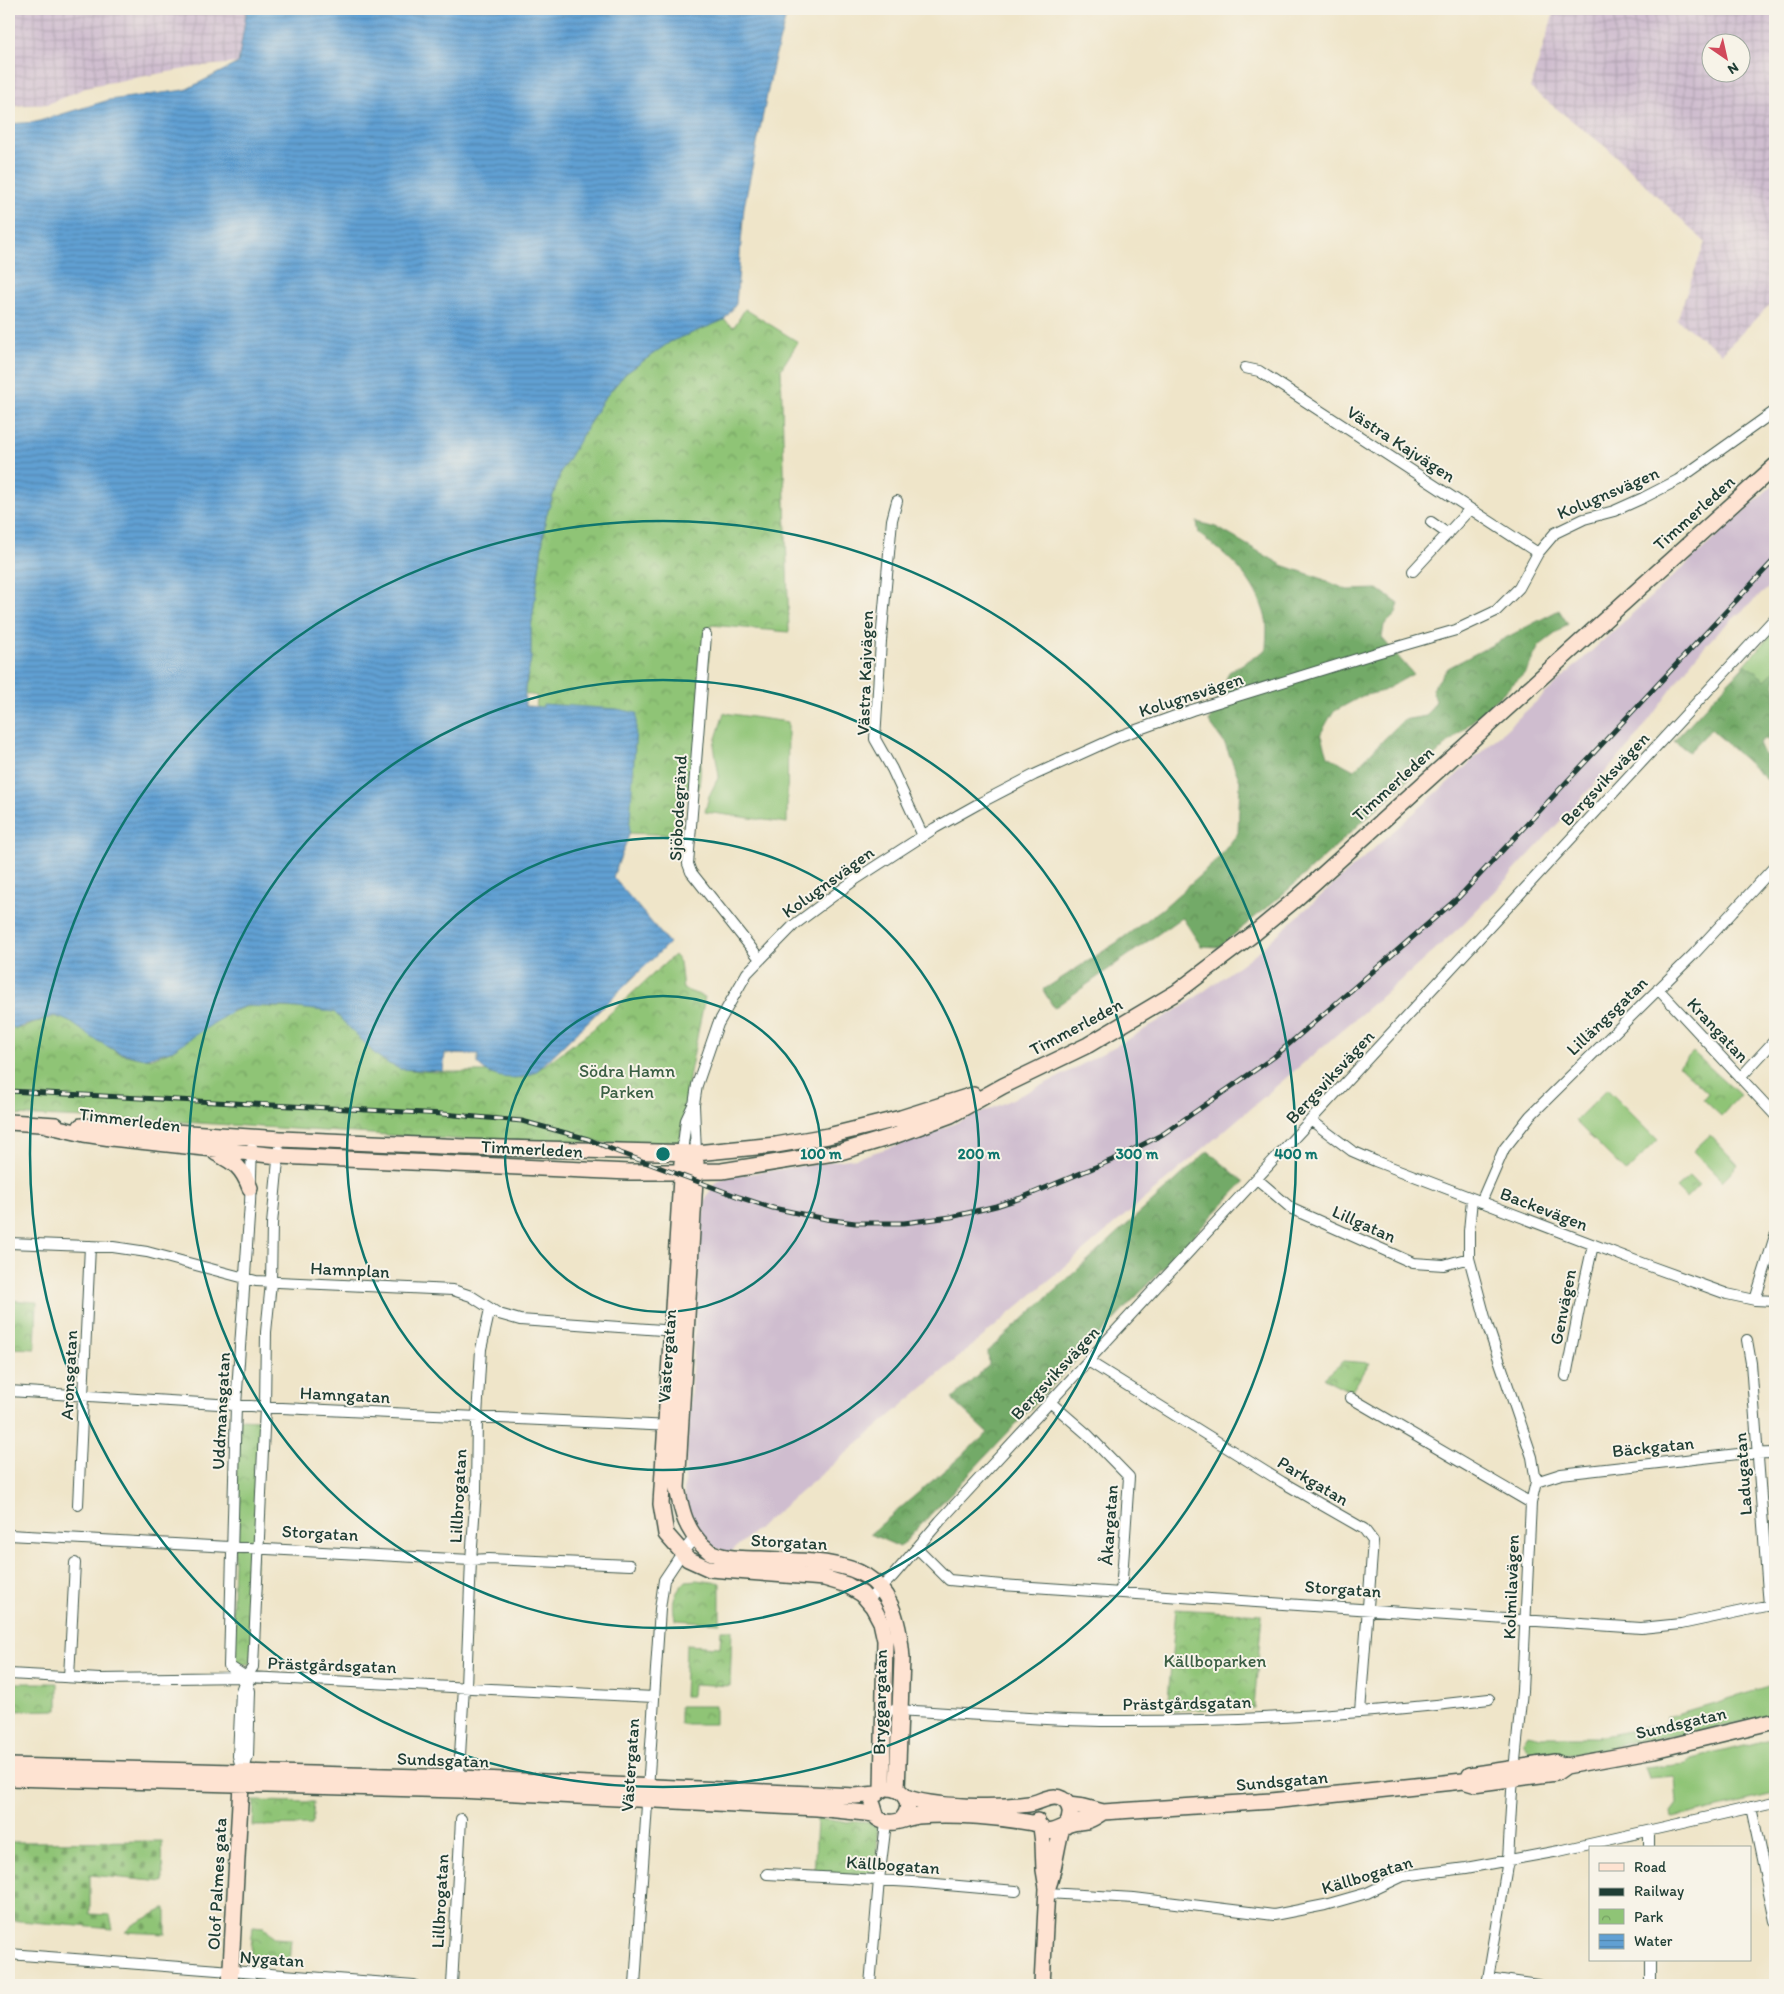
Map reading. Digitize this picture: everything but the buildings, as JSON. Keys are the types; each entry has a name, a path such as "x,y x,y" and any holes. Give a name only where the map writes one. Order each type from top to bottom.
{"main road":[{"name":"Timmerleden","path":"46,1125 84,1134 279,1156 583,1170 689,1172 751,1168 840,1152 894,1136 951,1115 1003,1086 1088,1045 1177,992 1256,932 1297,898 1775,466"},
{"name":"Timmerleden","path":"9,1122 106,1126 280,1139 541,1150 689,1153 776,1145 828,1136 901,1118 1003,1086"},
{"path":"206,1148 233,1161 241,1169 250,1188"},
{"name":"Västergatan","path":"689,1153 674,1426 677,1488 684,1518 695,1537"},
{"name":"Västergatan","path":"674,1426 660,1504 666,1534 682,1553"},
{"name":"Storgatan","path":"695,1537 710,1553 741,1558 827,1562 846,1566 861,1572 880,1589"},
{"name":"Storgatan","path":"682,1553 688,1559 710,1569 824,1578 847,1585 866,1598"},
{"name":"Bryggargatan","path":"880,1589 890,1606 900,1643 902,1659 891,1710"},
{"name":"Bryggargatan","path":"866,1598 877,1613 884,1632 891,1710 890,1792"},
{"name":"Sundsgatan","path":"647,1793 700,1788 855,1796 890,1792 922,1802 1009,1807 1040,1802 1052,1797 1062,1799 1068,1805 1103,1812 1271,1801 1463,1781 1473,1784 1514,1774 1556,1774 1566,1766 1654,1750 1775,1721"},
{"name":"Sundsgatan","path":"9,1766 459,1790 647,1793 817,1808 896,1822 903,1818 937,1815 1006,1818 1040,1826 1049,1831 1086,1821 1103,1812"},
{"name":"Sundsgatan","path":"9,1778 242,1778"},
{"name":"Olof Palmes gata","path":"231,1979 242,1778"},
{"path":"881,1818 873,1805 890,1792 907,1810 903,1818"},
{"path":"1040,1802 1036,1810 1043,1843 1047,1891 1042,1985"},
{"path":"1047,1891 1054,1871 1058,1841 1070,1817 1068,1805"}],"street":[{"name":"Västra Kajvägen","path":"1244,368 1259,371 1538,553"},
{"name":"Kolugnsvägen","path":"689,1153 697,1085 718,1024 747,973 794,926 856,880 923,836 1002,791 1120,736 1192,710 1456,630 1496,611 1519,588 1538,553 1555,533 1584,519 1636,501 1678,480 1775,412"},
{"name":"Västra Kajvägen","path":"897,501 892,520 881,641 875,739 892,769 923,836"},
{"path":"1413,571 1470,509"},
{"path":"1431,522 1448,534"},
{"name":"Bergsviksvägen","path":"866,1598 880,1589 940,1521 1312,1121 1775,618"},
{"name":"Sjöbodegränd","path":"706,635 688,864 691,872 760,959"},
{"name":"Lillängsgatan","path":"1477,1200 1504,1149 1530,1116 1694,954 1775,866"},
{"name":"Krangatan","path":"1658,989 1775,1114"},
{"path":"1740,1078 1775,1040"},
{"name":"Backevägen","path":"1312,1121 1352,1151 1477,1200 1727,1294 1775,1302"},
{"name":"Uddmansgatan","path":"246,1678 229,1666 236,1405 253,1136"},
{"path":"242,1778 238,1756 241,1691 253,1667 266,1332 271,1283 272,1224 280,1139"},
{"name":"Lillgatan","path":"1257,1179 1292,1209 1413,1263 1444,1265 1469,1258"},
{"name":"Kolmilavägen","path":"1477,1200 1469,1231 1469,1258 1486,1321 1532,1456 1536,1482 1531,1503 1522,1691 1508,1860 1487,1982"},
{"path":"1755,1300 1775,1236"},
{"name":"Hamnplan","path":"9,1243 113,1247 147,1252 244,1278 271,1283 453,1290 471,1296 499,1314 520,1320 680,1331"},
{"name":"Genvägen","path":"1566,1376 1580,1299 1593,1245"},
{"name":"Aronsgatan","path":"78,1504 90,1246"},
{"name":"Lillbrogatan","path":"459,1773 476,1490 477,1417 481,1349 490,1309"},
{"name":"Ladugatan","path":"1748,1340 1752,1363 1758,1454 1772,1605"},
{"name":"Parkgatan","path":"1088,1361 1282,1482 1364,1529 1373,1541 1360,1712"},
{"name":"Hamngatan","path":"9,1391 264,1407 674,1426"},
{"path":"1350,1398 1531,1503"},
{"name":"Åkargatan","path":"1050,1402 1087,1434 1129,1477 1121,1593"},
{"name":"Bäckgatan","path":"1536,1482 1561,1474 1775,1453"},
{"name":"Storgatan","path":"9,1535 471,1560 489,1558 630,1565"},
{"name":"Västergatan","path":"635,1985 660,1609 664,1580 695,1537"},
{"name":"Storgatan","path":"918,1548 949,1580 1526,1621 1641,1628 1681,1624 1772,1605"},
{"path":"69,1677 75,1563"},
{"name":"Prästgårdsgatan","path":"9,1674 100,1679 246,1678 465,1686 654,1697"},
{"name":"Prästgårdsgatan","path":"891,1710 1100,1721 1243,1719 1426,1707 1489,1699"},
{"name":"Källbogatan","path":"1047,1891 1134,1898 1274,1915 1325,1905 1367,1893 1404,1876 1466,1868 1508,1860 1649,1831 1775,1802"},
{"path":"1751,1807 1775,1921"},
{"path":"870,1985 879,1880 881,1818"},
{"name":"Lillbrogatan","path":"452,1985 461,1819"},
{"path":"1649,1831 1649,1846"},
{"name":"Källbogatan","path":"767,1874 879,1880 1016,1891"},
{"name":"Nygatan","path":"9,1954 231,1979 414,1985"},
{"path":"1650,1962 1650,1985"},
{"path":"1487,1982 1538,1985"}],"shaded area":[{"path":"9,9 247,9 238,63 202,66 90,86 48,104 9,106"},
{"path":"1555,9 1775,9 1775,299 1722,353 1677,320 1705,242 1607,148 1530,88"},
{"path":"1775,483 1775,582 1718,632 1696,656 1632,743 1506,880 1460,927 1409,973 728,1554 711,1545 697,1533 686,1513 684,1492 702,1222 706,1198 715,1183 727,1177 856,1158 908,1142 993,1108 1057,1078 1132,1037 1188,1003 1260,950 1452,779"}],"green space":[{"path":"745,309 798,342 781,369 789,632 711,625 699,789 685,789 681,835 625,833 536,710 537,696 524,694 531,659 531,628 546,517 561,471 603,400 625,374 670,342 724,320 734,327"},
{"path":"1197,522 1216,527 1282,565 1320,578 1347,590 1378,589 1399,604 1395,615 1384,625 1382,638 1413,674 1383,691 1362,696 1333,712 1321,733 1328,756 1354,770 1403,720 1426,716 1436,701 1432,689 1448,668 1559,610 1568,624 1539,646 1526,672 1290,888 1219,947 1201,946 1182,917 1054,1008 1043,990 1116,943 1162,909 1216,861 1238,833 1240,781 1225,744 1209,722 1229,672 1266,650 1267,623 1262,605 1249,581 1231,560 1199,534"},
{"path":"1775,630 1775,670 1765,680 1745,664"},
{"path":"1745,664 1765,680 1775,670 1775,743 1764,739 1759,743 1764,754 1775,762 1775,787 1711,729 1689,752 1674,741"},
{"path":"724,713 788,722 787,823 705,812 709,796 719,776 714,745"},
{"name":"Södra Hamn Parken","path":"674,955 680,962 683,989 705,997 690,1072 680,1141 662,1144 466,1140 167,1121 9,1115 9,1026 22,1028 54,1016 66,1019 118,1053 151,1059 173,1050 229,1013 247,1006 299,1008 334,1012 382,1060 400,1069 433,1072 490,1072 494,1075 523,1078 534,1073 592,1030"},
{"path":"1693,1052 1740,1095 1721,1116 1703,1099 1708,1093 1679,1066"},
{"path":"1607,1089 1658,1140 1626,1172 1575,1121"},
{"path":"1710,1135 1738,1165 1722,1181 1693,1151"},
{"path":"1208,1151 1244,1182 900,1547 870,1534 988,1433 952,1399 989,1365 988,1351"},
{"path":"1690,1176 1699,1185 1686,1198 1676,1188"},
{"path":"9,1300 37,1302 35,1349 9,1348"},
{"path":"1344,1361 1370,1363 1351,1392 1324,1378"},
{"path":"238,1419 262,1420 251,1664 231,1664"},
{"path":"696,1580 720,1583 720,1623 675,1620 673,1603 678,1591 686,1581"},
{"name":"Källboparken","path":"1176,1609 1262,1614 1254,1708 1167,1710"},
{"path":"721,1630 732,1630 730,1686 693,1684 692,1696 684,1696 686,1645 720,1647"},
{"path":"9,1683 58,1683 58,1710 9,1711"},
{"path":"1775,1685 1775,1713 1751,1720 1689,1733 1625,1743 1609,1749 1551,1756 1532,1754 1522,1742 1527,1734 1542,1737 1597,1737 1667,1724 1667,1717"},
{"path":"680,1706 715,1706 715,1724 680,1724"},
{"path":"1775,1738 1775,1794 1672,1818 1671,1812 1677,1804 1675,1777 1648,1779 1644,1768 1686,1764 1692,1759"},
{"path":"254,1801 314,1802 312,1825 253,1826"},
{"path":"817,1820 847,1822 864,1821 877,1827 878,1857 874,1876 814,1876"},
{"path":"162,1841 163,1882 90,1875 90,1914 110,1915 113,1929 9,1920 9,1842"},
{"path":"166,1908 166,1934 125,1932 133,1925"},
{"path":"253,1926 264,1927 274,1938 291,1939 289,1963 250,1960"}],"water":[{"path":"247,9 788,9 774,61 744,207 736,304 724,320 670,342 625,374 603,400 561,471 546,517 531,628 531,659 525,688 525,706 543,707 543,704 617,709 637,713 629,835 613,877 669,943 539,1069 525,1076 507,1078 490,1074 478,1064 478,1055 445,1054 443,1071 400,1069 376,1055 334,1012 289,1007 247,1006 234,1010 173,1050 147,1058 118,1052 94,1039 72,1023 54,1016 20,1027 14,1028 9,1026 9,124 36,122 109,100 185,90 238,63"}],"railway":[{"path":"9,1091 443,1114 522,1121 588,1139 618,1152 773,1208 855,1223 904,1223 951,1217 996,1206 1021,1198 1117,1158 1163,1134 1274,1057 1459,897 1775,559"}]}
